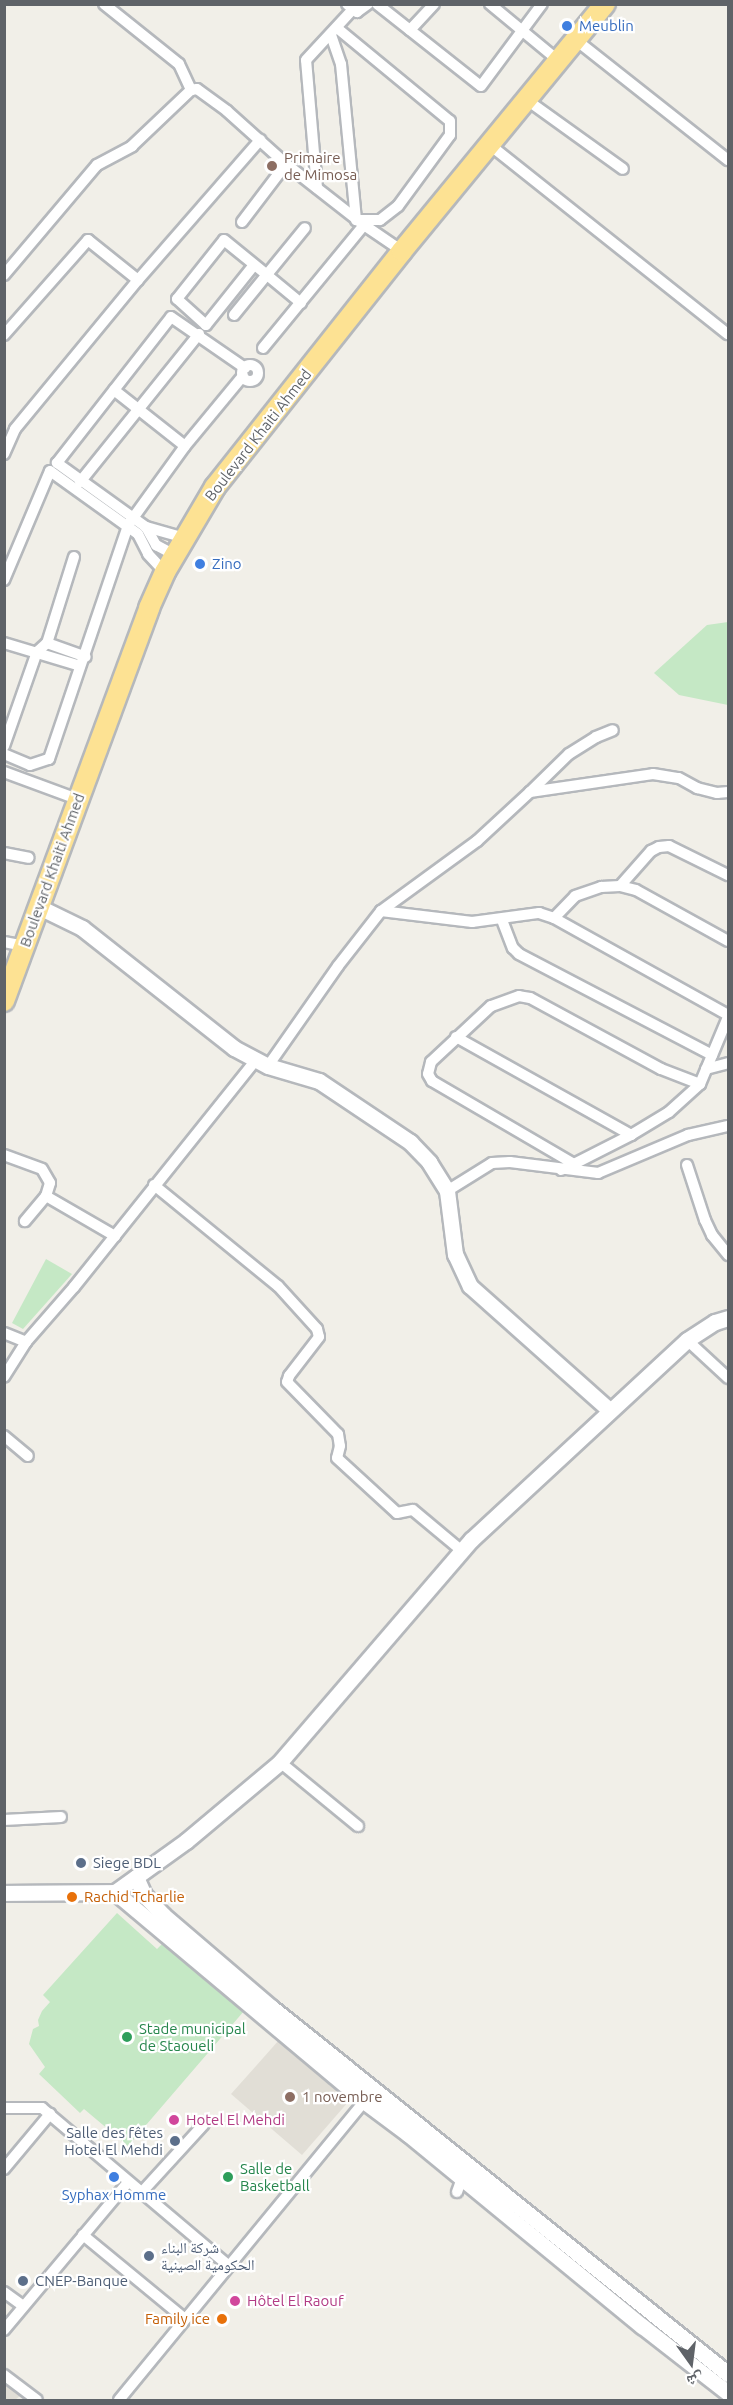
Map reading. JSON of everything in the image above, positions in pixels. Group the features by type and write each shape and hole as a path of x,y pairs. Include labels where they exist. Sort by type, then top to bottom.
{"highway":[{"name":"Boulevard Khaiti Ahmed","path":"4,1001 148,608 215,487 402,251 605,4"}],"main road":[{"path":"39,907 82,928 234,1048 262,1063 319,1081 410,1142 429,1162 447,1191 455,1254 470,1286 609,1410"},
{"path":"4,1893 115,1892 186,1841 280,1762 462,1551 609,1410 687,1340 715,1322 729,1318"},
{"path":"136,1877 144,1895 163,1916 369,2096 459,2185 729,2393"},
{"path":"115,1892 369,2096 729,2374"}],"street":[{"path":"104,4 179,64 190,90"},
{"path":"317,188 306,60 334,32 350,7 360,12 368,4"},
{"path":"377,4 482,86 542,4"},
{"path":"410,30 434,4"},
{"path":"490,4 559,62"},
{"path":"263,348 301,303 359,222 341,64 334,32"},
{"path":"334,32 450,122 450,135 398,206 380,220 359,222"},
{"path":"576,40 729,160"},
{"path":"4,275 97,165 132,146 190,90 197,89 248,128 286,164 359,222 402,251"},
{"path":"527,100 623,169"},
{"path":"4,454 15,429 138,280 260,140"},
{"path":"490,145 729,334"},
{"path":"243,222 286,164"},
{"path":"234,315 305,228"},
{"path":"4,335 88,240 138,280"},
{"path":"254,265 206,325 177,299 224,240 301,303"},
{"path":"4,754 30,765 49,759 130,522 185,446 244,372 199,334 171,317 57,463 130,522 142,531 171,564"},
{"path":"80,482 199,334"},
{"path":"114,390 185,446"},
{"path":"4,580 50,471 130,522"},
{"path":"142,531 185,538"},
{"path":"142,531 148,554 171,564"},
{"path":"4,746 37,652 47,643 74,557"},
{"path":"4,643 83,661"},
{"path":"47,643 83,661"},
{"path":"4,1377 26,1342 115,1236 154,1185 262,1063 381,910 456,858 569,754 596,737 613,730"},
{"path":"4,772 77,799"},
{"path":"530,792 654,774 679,778 697,788 717,793 729,792"},
{"path":"620,885 651,851 669,846 729,875"},
{"path":"4,853 29,858"},
{"path":"554,918 575,896 601,887 620,885 636,890 729,941"},
{"path":"381,910 472,922 502,920 539,913 554,918 729,1016 700,1084 669,1112 631,1135 561,1170"},
{"path":"502,920 513,948 519,954 712,1055"},
{"path":"4,942 25,946"},
{"path":"574,1164 432,1081 428,1074 431,1062 491,1006 519,996 530,998 661,1070 700,1084"},
{"path":"456,1037 631,1135"},
{"path":"706,1069 729,1063"},
{"path":"447,1191 492,1163 510,1162 598,1173 688,1135 729,1126"},
{"path":"4,1155 42,1169 50,1183 46,1196 26,1221"},
{"path":"687,1165 705,1220 712,1235 729,1255"},
{"path":"154,1185 278,1286 317,1329 319,1337 289,1376 287,1382 338,1434 340,1446 337,1458 397,1513 413,1510 462,1551"},
{"path":"46,1196 115,1236"},
{"path":"4,1333 26,1342"},
{"path":"687,1340 729,1378"},
{"path":"4,1436 28,1456"},
{"path":"280,1762 358,1826"},
{"path":"4,1821 61,1817"},
{"path":"119,2400 369,2096"},
{"path":"4,2108 42,2108 228,2266"},
{"path":"4,2169 50,2114"},
{"path":"141,2193 204,2124"},
{"path":"4,2330 128,2182"},
{"path":"83,2235 185,2319"},
{"path":"4,2292 23,2306"},
{"path":"4,2375 37,2400"}],"shaded area":[{"name":"1 novembre","path":"279,2040 349,2101 302,2155 231,2094"},
{"path":"4,2383 20,2396 15,2400 5,2400"}],"green space":[{"path":"728,622 728,705 679,695 654,673 707,625"},
{"path":"46,1259 72,1274 23,1329 12,1323"},
{"name":"Stade municipal de Staoueli","path":"117,1913 157,1949 164,1942 244,2011 128,2146 84,2109 80,2113 39,2074 45,2067 29,2044 33,2029 39,2026 38,2020 42,2011 50,2002 43,1995"}],"place":[{"name":"Meublin","path":"567,26"},
{"name":"Primaire de Mimosa","path":"272,166"},
{"name":"Zino","path":"200,564"},
{"name":"Siege BDL","path":"81,1863"},
{"name":"Rachid Tcharlie","path":"72,1897"},
{"name":"Stade municipal de Staoueli","path":"127,2037"},
{"name":"1 novembre","path":"290,2097"},
{"name":"Hotel El Mehdi","path":"174,2120"},
{"name":"Salle des fêtes Hotel El Mehdi","path":"175,2141"},
{"name":"Syphax Homme","path":"114,2177"},
{"name":"Salle de Basketball","path":"228,2177"},
{"name":"شركة البناء الحكومية الصينية","path":"149,2256"},
{"name":"CNEP-Banque","path":"23,2281"},
{"name":"Hôtel El Raouf","path":"235,2301"},
{"name":"Family ice","path":"222,2319"}]}
